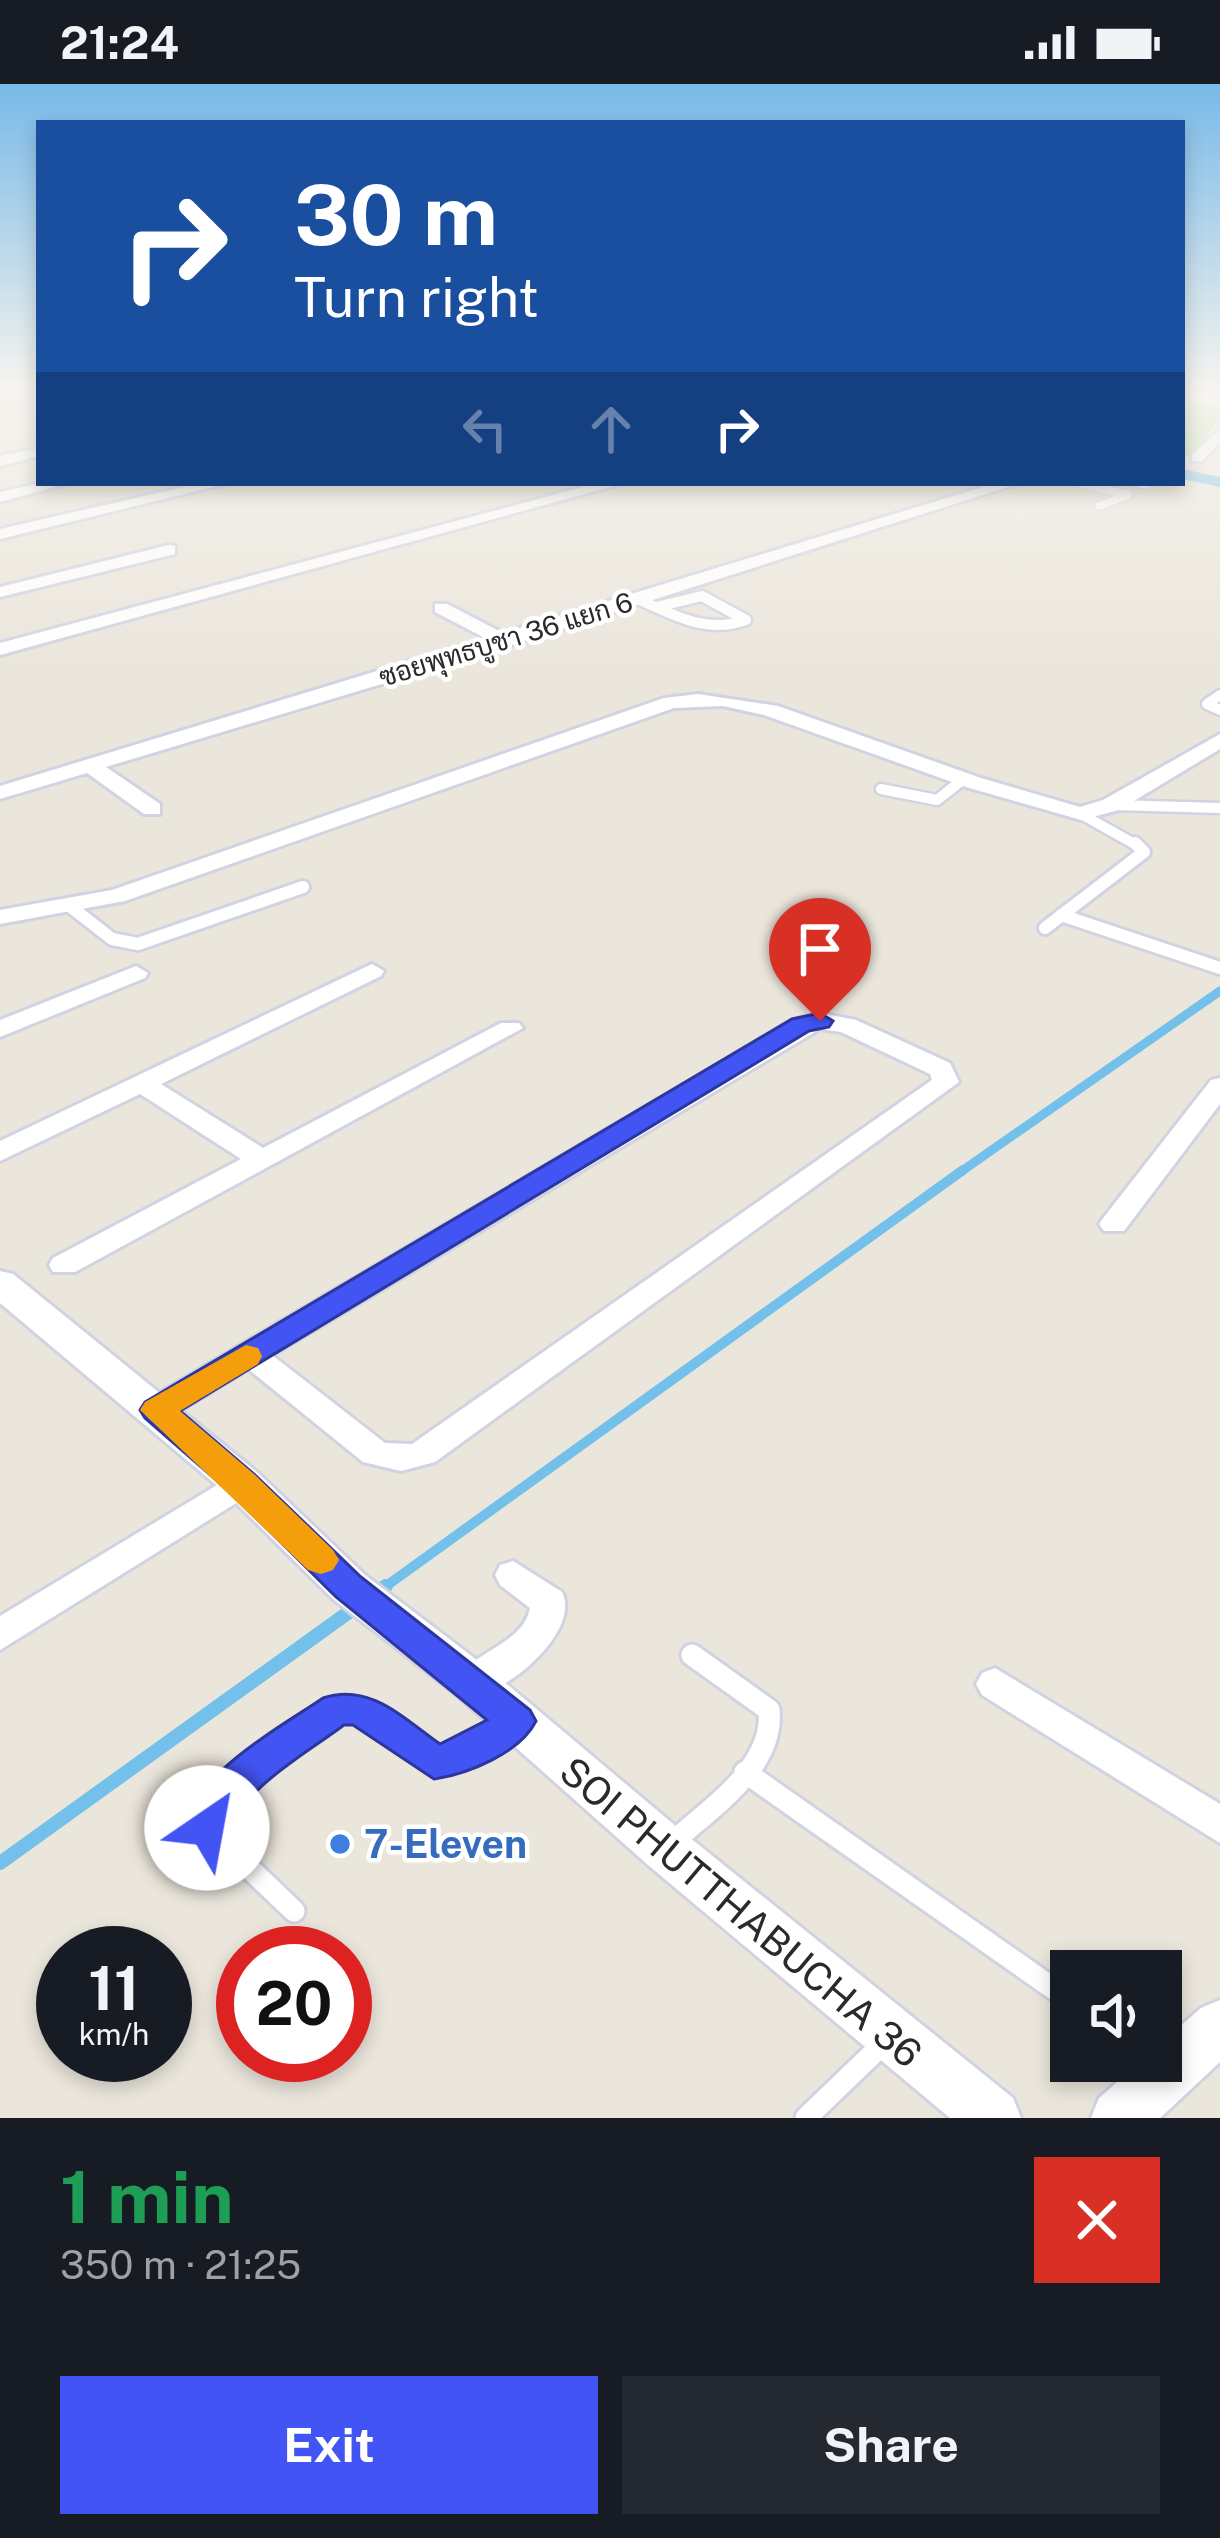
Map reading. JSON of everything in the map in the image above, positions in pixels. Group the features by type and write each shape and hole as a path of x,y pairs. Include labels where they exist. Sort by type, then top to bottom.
{"street":[{"path":"0,497 49,486"},
{"path":"0,534 208,486"},
{"path":"0,649 605,486"},
{"name":"ซอยพุทธบูชา 36 แยก 6","path":"0,793 504,641 648,603 1003,486"},
{"path":"0,592 169,550"},
{"path":"441,608 504,641"},
{"path":"0,917 71,907 231,857 671,702 694,698 720,697 772,708 1081,814 1111,805 1220,740"},
{"path":"91,766 152,809"},
{"path":"0,1124 13,1146 372,971"},
{"path":"0,1029 136,973"},
{"path":"156,1410 802,1024 847,1024 941,1069 946,1082 932,1095 423,1453 400,1460 375,1453 250,1354"},
{"path":"64,1265 510,1028"},
{"path":"141,1083 262,1160"},
{"path":"1114,1224 1220,1086"},
{"name":"SOI PHUTTHABUCHA 36","path":"0,1283 242,1483 349,1587 474,1683 665,1850 993,2118"},
{"path":"0,1635 242,1483"},
{"path":"474,1683 544,1628 551,1614 549,1602 513,1575"},
{"path":"995,1684 1220,1825"},
{"path":"1119,2118 1220,2026"}],"lane":[{"path":"1092,486 1128,495"},
{"path":"1099,506 1145,486"},
{"path":"702,596 746,620 709,628 648,603 702,596"},
{"path":"1220,695 1207,704 1220,710"},
{"path":"881,789 937,800 965,778"},
{"path":"1111,805 1157,810 1220,808"},
{"path":"1045,928 1144,852 1127,836 1081,814"},
{"path":"71,907 114,940 138,944 303,887"},
{"path":"1061,915 1220,968"},
{"path":"665,1850 745,1772 772,1735 769,1710 692,1655"},
{"path":"294,1911 207,1828 208,1814 235,1782 337,1709 360,1709 434,1762 457,1759 517,1721"},
{"path":"745,1772 1050,1986"},
{"path":"806,2118 890,2038"}],"waterway":[{"path":"959,1173 1220,991"},
{"path":"382,1589 963,1170"},
{"path":"375,1594 386,1586"},
{"path":"0,1863 356,1607"}],"slow traffic":[{"path":"246,1356 156,1410 242,1483 321,1560"}],"place":[{"name":"7-Eleven","path":"340,1844"}],"route":[{"path":"207,1828 208,1814 235,1782 337,1709 360,1709 434,1762 457,1759 517,1721 349,1587 242,1483 156,1410 802,1024 820,1021"}]}
